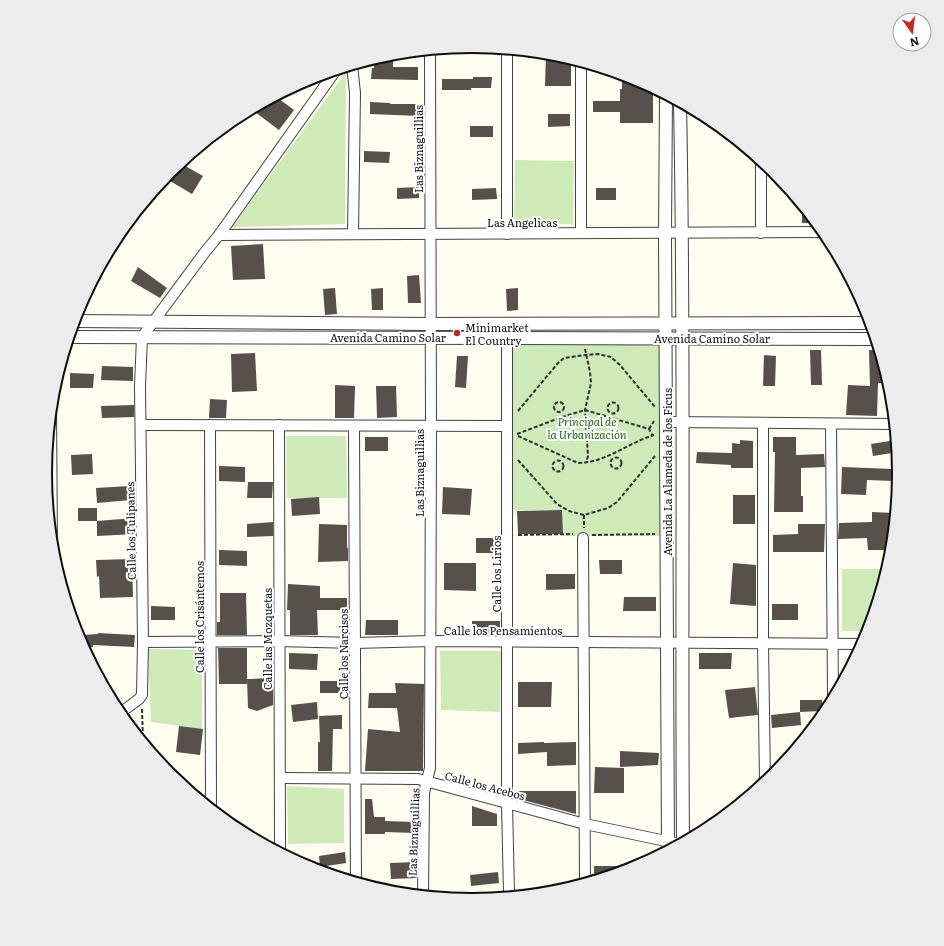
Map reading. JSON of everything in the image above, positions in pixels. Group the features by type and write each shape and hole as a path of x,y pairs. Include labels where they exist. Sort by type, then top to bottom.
{"street":[{"path":"507,55 507,234"},
{"name":"Las Biznaguillias","path":"423,890 424,793 430,768 430,56"},
{"path":"581,233 582,67"},
{"path":"353,70 355,94 353,234"},
{"path":"142,337 219,235 331,77"},
{"name":"Avenida La Alameda de los Ficus","path":"666,100 665,233 668,642 672,842"},
{"name":"Avenida La Alameda de los Ficus","path":"680,108 683,233 681,643 683,836"},
{"path":"761,168 761,233"},
{"name":"Las Angelicas","path":"219,235 816,232"},
{"name":"Avenida Camino Solar","path":"81,321 430,324 864,323"},
{"name":"Calle los Lirios","path":"507,324 507,804 509,891"},
{"name":"Avenida Camino Solar","path":"74,337 870,339"},
{"name":"Calle los Tulipanes","path":"142,337 140,386 143,642 142,695"},
{"path":"667,422 889,424"},
{"path":"763,423 765,774"},
{"path":"831,424 833,688"},
{"path":"141,425 507,426"},
{"name":"Calle los Crisántemos","path":"210,425 211,802"},
{"name":"Calle las Mozquetas","path":"278,425 280,847"},
{"name":"Calle los Narcisos","path":"354,426 356,877"},
{"path":"584,536 585,878"},
{"name":"Calle los Pensamientos","path":"143,642 278,641 355,643 431,641 856,644"},
{"path":"125,709 142,695"},
{"name":"Calle los Acebos","path":"280,778 418,779 507,804 669,844"}],"path":[{"path":"584,346 591,383 585,410 588,456 586,463"},
{"path":"515,415 558,363 564,358 598,354 611,357 620,365 658,411"},
{"path":"561,412 554,409 557,402 564,405 561,412 562,417"},
{"path":"609,417 610,412 608,410 608,405 612,402 615,403 618,410 616,412 610,412"},
{"path":"653,436 649,429 585,410 515,435 578,463 586,463 597,460 658,435"},
{"path":"515,456 557,504 569,511 584,516 608,508 617,502 658,451"},
{"path":"612,454 614,458"},
{"path":"561,461 564,466 563,469 561,471 555,470 553,468 554,462 561,461 564,457"},
{"path":"614,458 620,459 621,462 617,469 610,465 612,459 614,458"},
{"path":"584,516 584,536"},
{"path":"142,695 143,734"}],"green space":[{"path":"346,72 346,72 345,224 232,227"},
{"path":"515,160 574,161 573,224 514,224"},
{"name":"Principal de la Urbanización","path":"513,344 661,344 660,536 563,536 562,510 513,510"},
{"path":"286,436 346,436 347,498 287,498"},
{"path":"842,569 881,569 870,608 861,631 842,631"},
{"path":"148,649 202,650 202,729 151,722"},
{"path":"440,651 501,651 500,712 441,710"},
{"path":"287,786 344,789 344,843 288,844"}],"building":[{"path":"546,60 571,65 571,86 545,86"},
{"path":"393,61 393,67 418,67 418,80 371,79 372,68 374,68 374,65"},
{"path":"473,77 492,77 491,88 442,90 442,79 473,79"},
{"path":"622,81 653,94 653,123 620,123 620,112 593,112 593,101 620,101 620,89 622,89"},
{"path":"280,99 294,110 279,130 256,113"},
{"path":"370,102 420,104 420,116 370,114"},
{"path":"548,114 570,114 570,126 548,127"},
{"path":"470,126 493,126 493,137 470,137"},
{"path":"364,151 390,152 389,163 364,162"},
{"path":"185,166 203,176 192,194 170,181"},
{"path":"419,187 419,198 397,199 397,188"},
{"path":"496,188 497,199 472,200 472,189"},
{"path":"596,188 616,188 616,200 596,200"},
{"path":"802,213 809,223 802,223"},
{"path":"263,244 265,279 233,280 231,246"},
{"path":"138,267 167,288 160,298 131,281"},
{"path":"419,275 421,303 408,303 407,276"},
{"path":"335,288 337,314 325,315 323,289"},
{"path":"383,288 383,310 372,310 371,289"},
{"path":"518,288 518,310 507,311 506,289"},
{"path":"810,350 821,350 822,385 811,385"},
{"path":"869,350 874,350 882,383 878,383 877,416 846,415 848,385 870,386"},
{"path":"255,353 257,391 232,392 231,354"},
{"path":"764,355 776,356 775,386 763,386"},
{"path":"457,356 468,356 466,388 455,387"},
{"path":"102,366 133,367 133,381 101,380"},
{"path":"70,373 94,374 93,388 70,388"},
{"path":"335,385 355,386 354,418 335,418"},
{"path":"376,386 396,386 397,417 377,418"},
{"path":"210,399 227,400 226,418 209,418"},
{"path":"134,405 134,417 102,418 101,406"},
{"path":"365,437 388,437 388,451 365,451"},
{"path":"773,437 796,437 796,455 824,454 825,467 801,468 801,496 803,496 803,512 774,512 775,452 773,452"},
{"path":"740,440 753,441 753,468 731,468 731,465 696,463 697,452 732,453 732,443 740,444"},
{"path":"890,441 891,453 873,456 871,444"},
{"path":"92,454 93,474 72,475 71,455"},
{"path":"219,466 245,467 245,482 219,481"},
{"path":"842,467 892,469 892,481 867,480 866,495 841,494"},
{"path":"248,482 273,482 272,498 247,498"},
{"path":"130,486 131,500 97,503 96,488"},
{"path":"443,487 472,489 470,515 442,514"},
{"path":"733,495 755,495 755,524 733,524"},
{"path":"319,497 320,514 292,516 291,499"},
{"path":"78,508 97,508 97,521 78,521"},
{"path":"562,510 563,534 518,534 517,511"},
{"path":"872,512 890,513 885,550 868,550 867,538 838,539 839,523 872,522"},
{"path":"134,518 135,534 97,536 97,521"},
{"path":"273,522 273,536 247,537 247,524"},
{"path":"319,524 347,525 348,561 318,562"},
{"path":"798,524 825,524 824,552 773,552 773,535 798,534"},
{"path":"476,538 500,538 500,553 476,553"},
{"path":"219,550 247,551 247,566 219,565"},
{"path":"132,559 133,597 100,598 99,576 97,577 96,560"},
{"path":"599,560 622,560 622,574 600,574"},
{"path":"444,563 476,563 476,591 444,590"},
{"path":"733,563 756,565 756,606 730,604"},
{"path":"546,574 575,574 575,589 546,590"},
{"path":"288,584 320,586 320,598 347,598 347,610 317,610 318,635 290,635 290,610 287,610"},
{"path":"220,593 246,593 247,635 217,635 217,622 220,622"},
{"path":"624,597 656,597 656,611 623,611"},
{"path":"772,604 798,604 798,620 772,620"},
{"path":"151,606 175,607 175,620 151,620"},
{"path":"366,620 398,620 398,635 365,635"},
{"path":"472,621 500,621 500,635 472,635"},
{"path":"84,635 135,635 134,647 93,645 93,647 90,647"},
{"path":"218,648 247,648 247,684 219,684"},
{"path":"289,653 318,654 317,670 289,669"},
{"path":"699,653 732,653 731,669 699,669"},
{"path":"273,678 273,705 257,711 248,708 247,679"},
{"path":"320,681 347,681 347,693 320,693"},
{"path":"518,682 552,682 551,707 518,707"},
{"path":"395,683 424,684 423,771 365,771 368,729 400,732 397,708 368,708 369,693 396,693"},
{"path":"755,687 758,715 729,718 725,690"},
{"path":"800,700 822,700 822,704 817,711 800,712"},
{"path":"317,702 318,719 293,722 291,705"},
{"path":"800,712 801,725 772,728 771,715"},
{"path":"342,715 342,729 333,729 332,771 318,771 318,742 320,742 319,716"},
{"path":"179,726 203,729 200,755 176,752"},
{"path":"576,742 576,765 547,766 547,752 518,754 518,743"},
{"path":"620,751 659,753 658,765 620,767"},
{"path":"595,767 624,768 624,793 594,793"},
{"path":"517,791 576,791 576,814 519,799"},
{"path":"365,799 372,799 374,817 385,817 385,821 415,822 415,833 385,832 385,834 365,834"},
{"path":"472,806 497,814 497,826 472,826"},
{"path":"345,852 346,863 325,866 320,864 319,856"},
{"path":"417,862 417,878 391,879 390,863"},
{"path":"594,866 620,866 607,871 594,875"},
{"path":"498,872 499,883 471,886 470,875"}],"place":[{"name":"Minimarket El Country","path":"457,333"}]}
